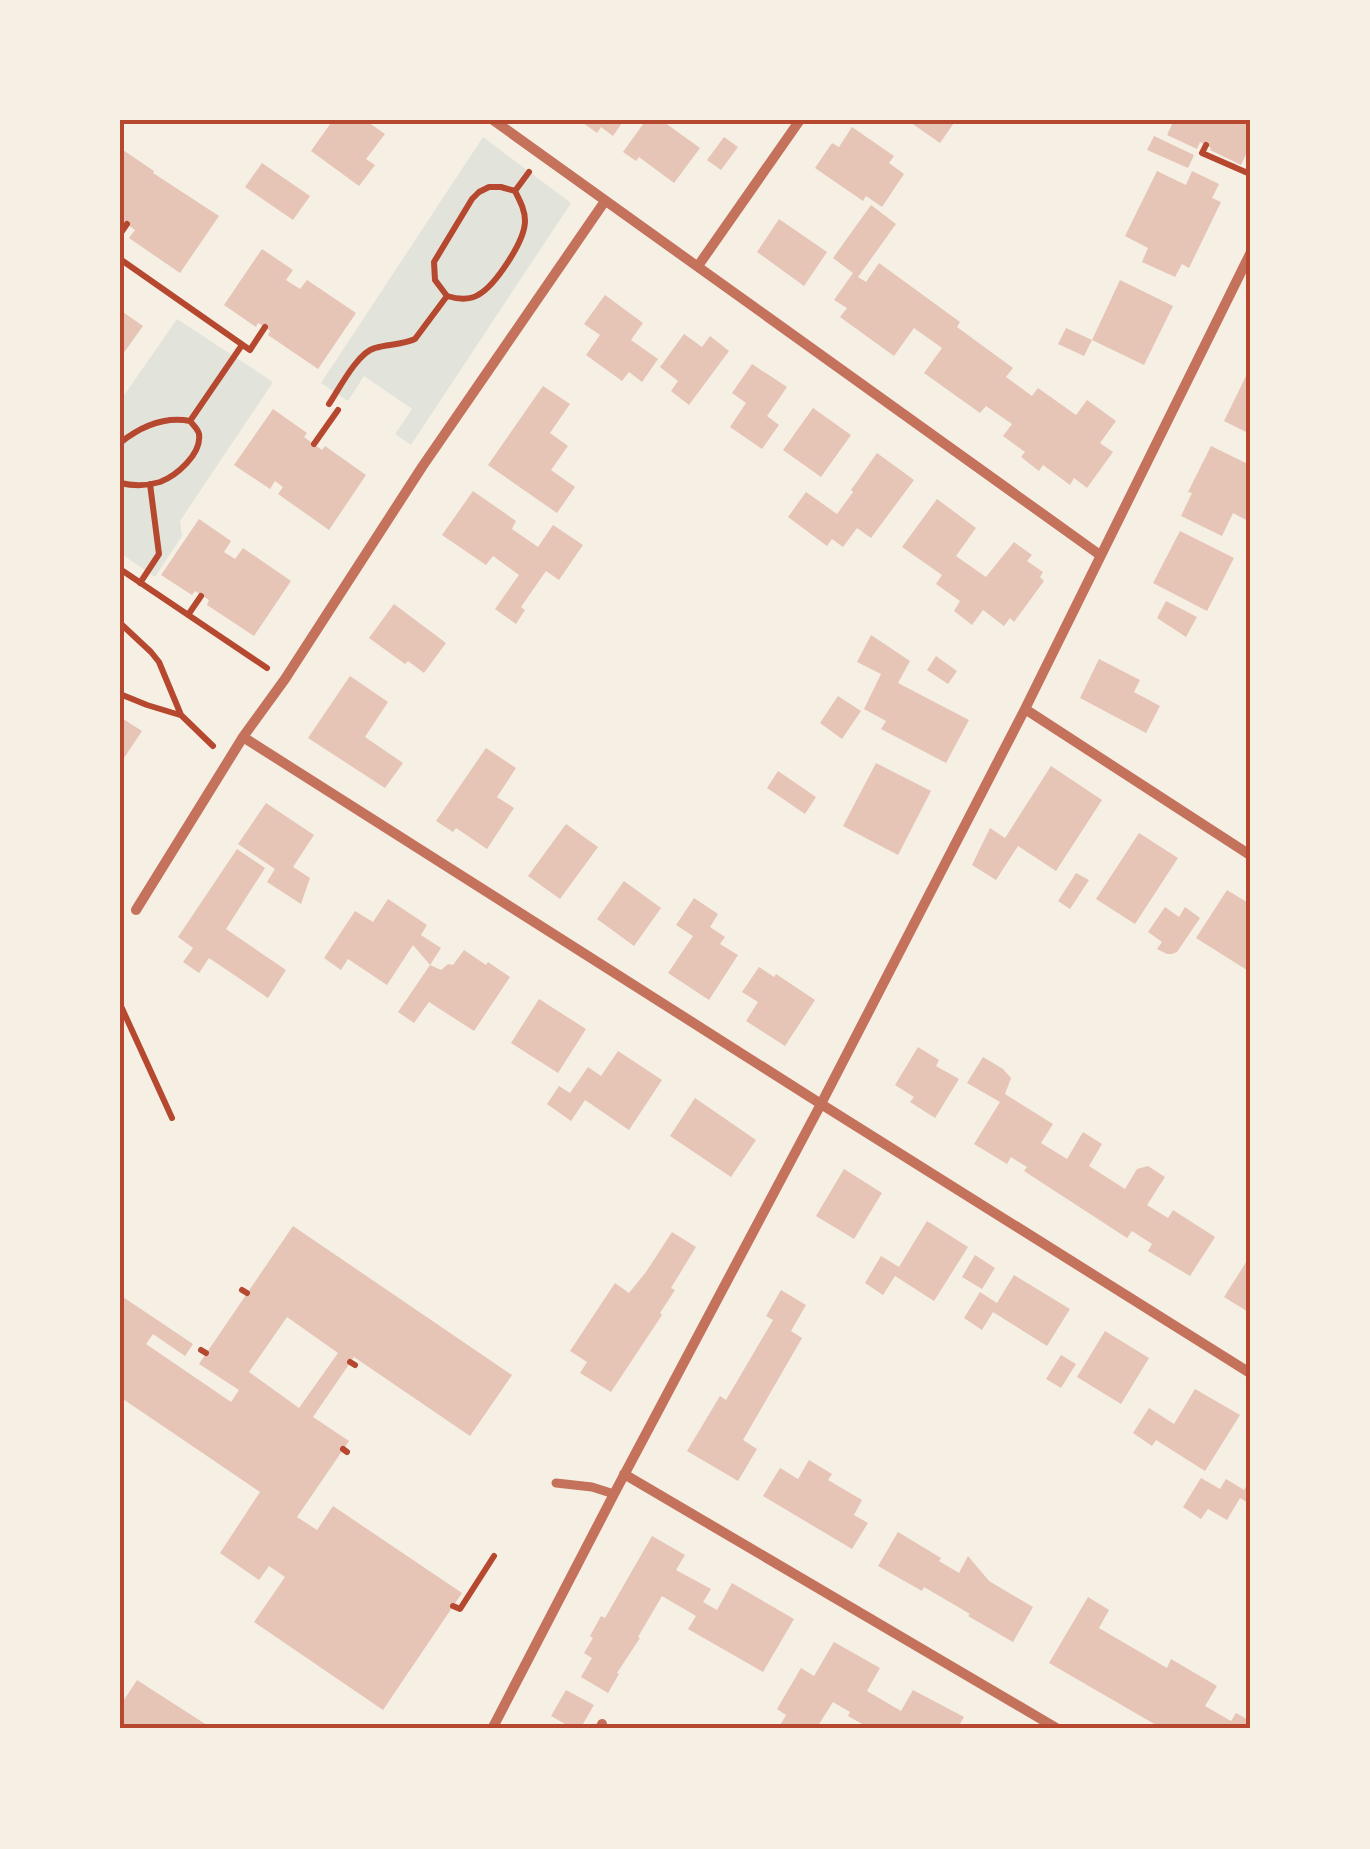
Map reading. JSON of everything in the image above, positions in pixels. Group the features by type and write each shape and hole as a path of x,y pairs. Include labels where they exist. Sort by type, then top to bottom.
{"street":[{"path":"493,120 1100,554"},
{"path":"698,266 800,120"},
{"path":"136,910 243,737 605,202"},
{"path":"492,1729 1025,709 1250,254"},
{"path":"1025,709 1250,856"},
{"path":"243,737 1250,1372"},
{"path":"624,1474 1058,1729"},
{"path":"556,1483 614,1494"}],"path":[{"path":"1206,145 1202,153 1250,174"},
{"path":"489,188 515,191 525,221 520,243 482,293 464,299 447,296 435,280 434,262 472,199 489,188"},
{"path":"120,234 127,224"},
{"path":"120,259 246,347"},
{"path":"329,404 362,355 372,348 415,338 447,296"},
{"path":"190,421 264,327"},
{"path":"314,444 338,410"},
{"path":"120,482 150,484 172,476 191,457 199,440 190,421 176,419 154,423 122,439"},
{"path":"140,583 160,554 150,484"},
{"path":"120,568 285,680"},
{"path":"188,615 201,596"},
{"path":"120,623 159,662 181,715 230,759"},
{"path":"120,694 181,715"},
{"path":"120,1004 172,1118"},
{"path":"453,1606 460,1608 494,1556"}],"shaded area":[{"path":"483,137 571,203 411,445 395,434 412,409 364,376 348,401 321,383"},
{"path":"177,319 273,382 180,521 182,536 155,577 120,553 120,401"}],"building":[{"path":"333,120 365,120 385,134 366,159 375,165 359,186 311,151"},
{"path":"579,120 624,120 613,136 601,127 597,133"},
{"path":"646,120 661,120 700,148 674,183 639,157 636,161 623,152"},
{"path":"907,120 956,120 940,143"},
{"path":"1174,120 1250,120 1250,146 1241,165 1200,142 1197,149 1167,135"},
{"path":"852,127 894,156 889,163 904,174 882,207 866,196 863,201 815,168 832,143 839,147"},
{"path":"1154,136 1194,155 1188,168 1147,150"},
{"path":"724,137 738,147 721,170 707,160"},
{"path":"120,148 219,216 180,273 129,238 135,230 120,219"},
{"path":"262,163 310,196 293,220 245,187"},
{"path":"1157,171 1186,185 1192,171 1219,184 1212,198 1221,202 1189,268 1182,264 1175,277 1142,262 1148,248 1125,236"},
{"path":"871,205 896,224 858,277 866,282 879,263 960,322 957,327 1013,368 1006,377 1032,396 1038,388 1076,415 1087,400 1116,421 1100,443 1113,452 1087,488 1074,478 1070,485 1043,465 1039,471 1021,457 1025,452 1003,436 1012,424 986,406 980,413 924,373 942,348 914,328 894,356 840,317 847,308 834,300 853,273 833,258"},
{"path":"779,219 827,252 804,286 757,252"},
{"path":"262,249 293,270 286,280 300,289 307,280 356,313 318,369 268,335 270,331 265,327 258,323 256,327 224,305"},
{"path":"1120,280 1173,306 1144,365 1092,340"},
{"path":"605,295 643,323 631,340 658,359 642,382 629,372 622,381 586,355 600,335 584,324"},
{"path":"120,310 143,326 120,358"},
{"path":"1066,328 1092,340 1084,356 1058,344"},
{"path":"684,334 702,347 710,336 729,351 689,405 671,391 678,381 660,367"},
{"path":"752,364 787,387 767,416 779,425 762,449 730,427 746,403 732,393"},
{"path":"1250,368 1250,434 1224,421"},
{"path":"543,386 570,404 550,433 568,446 551,470 575,487 557,513 488,465"},
{"path":"813,408 851,435 821,477 783,450"},
{"path":"273,409 307,433 304,437 322,450 325,446 366,475 329,530 278,494 283,487 275,481 270,489 234,465"},
{"path":"1211,446 1250,465 1250,522 1233,513 1222,536 1181,516 1192,493 1188,492"},
{"path":"877,453 914,480 871,538 857,528 843,547 832,539 827,546 788,517 806,492 837,514"},
{"path":"473,491 516,521 512,529 538,547 553,525 583,545 559,580 546,571 521,607 525,610 516,624 495,609 519,575 493,556 486,565 442,535"},
{"path":"937,499 976,528 956,556 986,577 1014,542 1032,555 1027,561 1043,572 1040,577 1044,581 1014,622 1010,618 1004,626 983,610 972,625 954,611 960,601 936,584 942,575 902,547"},
{"path":"199,519 231,541 224,552 235,559 243,548 291,581 254,636 207,605 209,600 195,591 192,595 161,575"},
{"path":"1180,531 1234,558 1207,611 1153,583"},
{"path":"1166,601 1197,617 1186,637 1157,618"},
{"path":"394,604 446,643 424,673 369,638"},
{"path":"871,635 910,661 898,683 969,720 946,763 881,729 886,721 864,709 881,674 857,662"},
{"path":"936,656 957,671 948,684 927,670"},
{"path":"1099,659 1140,680 1134,692 1160,706 1146,733 1080,698"},
{"path":"350,676 388,702 365,737 403,763 385,788 308,738"},
{"path":"838,696 861,711 842,739 820,723"},
{"path":"120,717 142,731 120,764"},
{"path":"486,748 516,768 497,797 514,808 487,849 456,828 453,832 436,821"},
{"path":"876,763 931,791 898,855 843,826"},
{"path":"1051,766 1102,800 1056,871 1018,846 996,880 972,865 990,828 1005,838"},
{"path":"778,771 816,797 805,814 767,788"},
{"path":"266,803 314,835 293,867 310,878 301,904 267,882 275,869 238,844"},
{"path":"566,824 598,847 560,899 528,876"},
{"path":"1139,833 1178,858 1135,924 1096,899"},
{"path":"237,849 265,868 226,929 286,970 268,998 209,958 199,973 183,962 193,948 178,937"},
{"path":"1076,873 1089,880 1070,909 1058,901"},
{"path":"624,881 661,908 634,946 597,919"},
{"path":"1227,890 1250,904 1250,972 1196,938"},
{"path":"694,898 718,914 710,927 725,937 720,944 738,955 709,1000 668,973 693,936 676,925"},
{"path":"388,899 427,925 421,935 441,948 430,965 413,945 387,985 348,959 341,970 324,958 355,911 373,922"},
{"path":"1165,907 1179,917 1185,907 1200,918 1172,954 1157,949 1162,942 1148,932"},
{"path":"464,950 510,977 474,1031 429,1002 414,1023 398,1012 430,965 441,970 453,965"},
{"path":"759,967 815,1000 785,1046 746,1021 758,1002 742,992"},
{"path":"539,999 586,1029 558,1073 511,1043"},
{"path":"918,1047 939,1060 936,1066 959,1079 935,1118 910,1102 914,1097 895,1085"},
{"path":"618,1051 662,1080 629,1130 585,1100 571,1121 547,1104 559,1086 570,1093 588,1067 601,1076"},
{"path":"983,1057 1011,1078 1005,1094 1053,1124 1041,1143 1067,1159 1083,1132 1102,1144 1089,1166 1125,1189 1137,1169 1148,1166 1165,1177 1147,1205 1168,1218 1173,1210 1215,1237 1190,1276 1148,1251 1152,1244 1132,1231 1127,1238 1024,1171 1027,1167 1011,1157 1007,1164 974,1144 1000,1102 967,1083"},
{"path":"695,1098 756,1140 731,1177 670,1136"},
{"path":"844,1169 882,1193 854,1239 816,1216"},
{"path":"927,1221 968,1247 934,1301 895,1276 883,1295 865,1283 881,1256 899,1267"},
{"path":"293,1226 512,1375 470,1436 354,1357 313,1417 349,1441 297,1517 317,1530 333,1506 462,1593 383,1710 254,1622 285,1577 269,1566 259,1580 220,1553 260,1492 120,1397 120,1295 193,1344 185,1356 153,1334 146,1344 231,1402 239,1390 199,1364","holes":["287,1317 338,1353 299,1408 249,1372"]},
{"path":"672,1232 696,1247 671,1288 675,1290 662,1315 611,1392 580,1373 587,1362 570,1351 615,1283 629,1293"},
{"path":"975,1255 995,1268 982,1289 962,1277"},
{"path":"1250,1256 1250,1313 1224,1297"},
{"path":"1014,1275 1070,1309 1047,1346 993,1312 982,1330 964,1318 980,1292 997,1303"},
{"path":"781,1290 806,1305 791,1331 802,1338 743,1440 757,1449 738,1481 687,1451 720,1396 726,1400 773,1320 766,1316"},
{"path":"1105,1331 1149,1358 1121,1404 1077,1377"},
{"path":"1061,1355 1076,1364 1061,1388 1046,1379"},
{"path":"1195,1389 1240,1415 1205,1471 1156,1440 1152,1446 1133,1433 1149,1408 1174,1424"},
{"path":"809,1460 832,1474 828,1480 862,1500 854,1515 868,1523 852,1549 763,1496 780,1468 798,1479"},
{"path":"1201,1478 1220,1489 1226,1479 1244,1490 1250,1480 1250,1504 1240,1498 1227,1520 1208,1509 1201,1519 1183,1507"},
{"path":"898,1532 959,1573 968,1556 989,1581 1033,1607 1013,1642 924,1587 922,1591 878,1566"},
{"path":"652,1536 685,1555 676,1570 711,1589 703,1602 717,1610 732,1583 794,1619 763,1672 688,1629 696,1616 662,1596 608,1693 581,1677 592,1658 584,1653 593,1638 590,1636 601,1616 605,1618"},
{"path":"1088,1597 1109,1610 1099,1628 1167,1668 1171,1659 1217,1686 1205,1706 1231,1721 1236,1713 1250,1721 1250,1729 1163,1729 1049,1663"},
{"path":"834,1642 880,1668 867,1691 901,1711 913,1690 964,1717 957,1729 871,1729 833,1702 816,1729 778,1729 786,1715 777,1709 801,1668 814,1676"},
{"path":"137,1680 213,1729 120,1729 120,1706"},
{"path":"566,1690 594,1705 580,1729 551,1716"}]}
